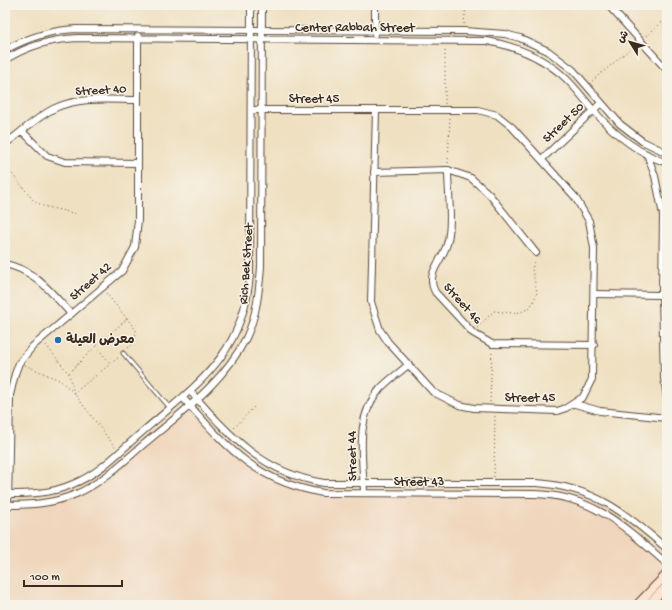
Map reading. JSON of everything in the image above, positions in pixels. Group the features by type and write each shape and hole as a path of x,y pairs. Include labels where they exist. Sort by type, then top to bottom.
{"street":[{"name":"Rich Bek Street","path":"6,494 36,494 69,486 93,473 183,398 211,371 229,347 242,319 246,305 250,260 251,5"},
{"name":"Rich Bek Street","path":"6,506 33,505 63,499 104,478 190,406 237,354 253,319 258,300 261,267 262,5"},
{"path":"375,5 375,39"},
{"path":"608,5 667,70"},
{"name":"Center Rabbah Street","path":"5,50 22,42 58,31 138,29 375,30 464,31 505,34 535,43 561,60 587,85 601,103 631,133 667,153"},
{"name":"Street 42","path":"6,506 7,429 12,384 19,363 33,346 122,271 135,247 138,220 138,29"},
{"name":"Center Rabbah Street","path":"5,60 26,49 66,39 375,39 487,41 527,52 562,75 593,110 623,140 647,154 667,163"},
{"name":"Street 40","path":"5,144 51,110 71,103 92,100 138,100"},
{"name":"Street 50","path":"542,159 601,103"},
{"name":"Street 45","path":"251,110 376,110 447,111 478,110 497,115 512,127 542,159 574,197 589,221 594,248 594,345 592,379 589,389 575,404 557,411 493,409 459,405 446,400 433,392 408,365 380,330 371,302 376,110"},
{"path":"22,131 47,156 65,162 138,163"},
{"path":"647,154 655,176 663,215 662,295 664,378 667,398"},
{"path":"374,172 448,170 460,173 481,185 536,253"},
{"name":"Street 46","path":"448,170 448,242 444,254 431,278 432,285 435,292 473,332 492,344"},
{"path":"5,264 25,270 38,277 71,314"},
{"path":"594,294 662,295"},
{"path":"492,344 594,345"},
{"name":"Street 44","path":"364,493 362,433 367,409 381,388 408,365"},
{"name":"Street 43","path":"190,391 229,432 256,457 282,472 295,477 324,483 550,484 576,489 590,494 626,514 667,549"},
{"name":"Street 43","path":"183,398 239,457 265,474 293,487 315,492 547,494 567,497 586,503 609,515 667,564"},
{"path":"575,404 600,411 667,418"},
{"path":"637,605 667,574"},
{"path":"648,605 667,586"}],"lane":[{"path":"123,353 170,408"}],"path":[{"path":"464,31 466,5"},
{"path":"587,85 667,18"},
{"path":"445,40 448,170"},
{"path":"5,165 34,201 43,206 77,214"},
{"path":"473,332 494,311 512,313 521,312 531,304 537,292 532,269 536,253"},
{"path":"74,393 123,353 135,342 137,336 134,325 102,288"},
{"path":"69,374 96,346 128,318"},
{"path":"41,339 69,374 74,393"},
{"path":"492,344 494,484"},
{"path":"96,346 110,364"},
{"path":"19,363 61,382 74,393 119,452"},
{"path":"229,432 254,408"}],"shaded area":[{"path":"190,398 246,456 279,476 298,483 336,489 547,489 571,493 593,501 614,513 667,557 667,580 643,605 5,605 5,500 28,500 72,491 90,481 119,459"}],"place":[{"name":"معرض العيلة","path":"58,340"}]}
